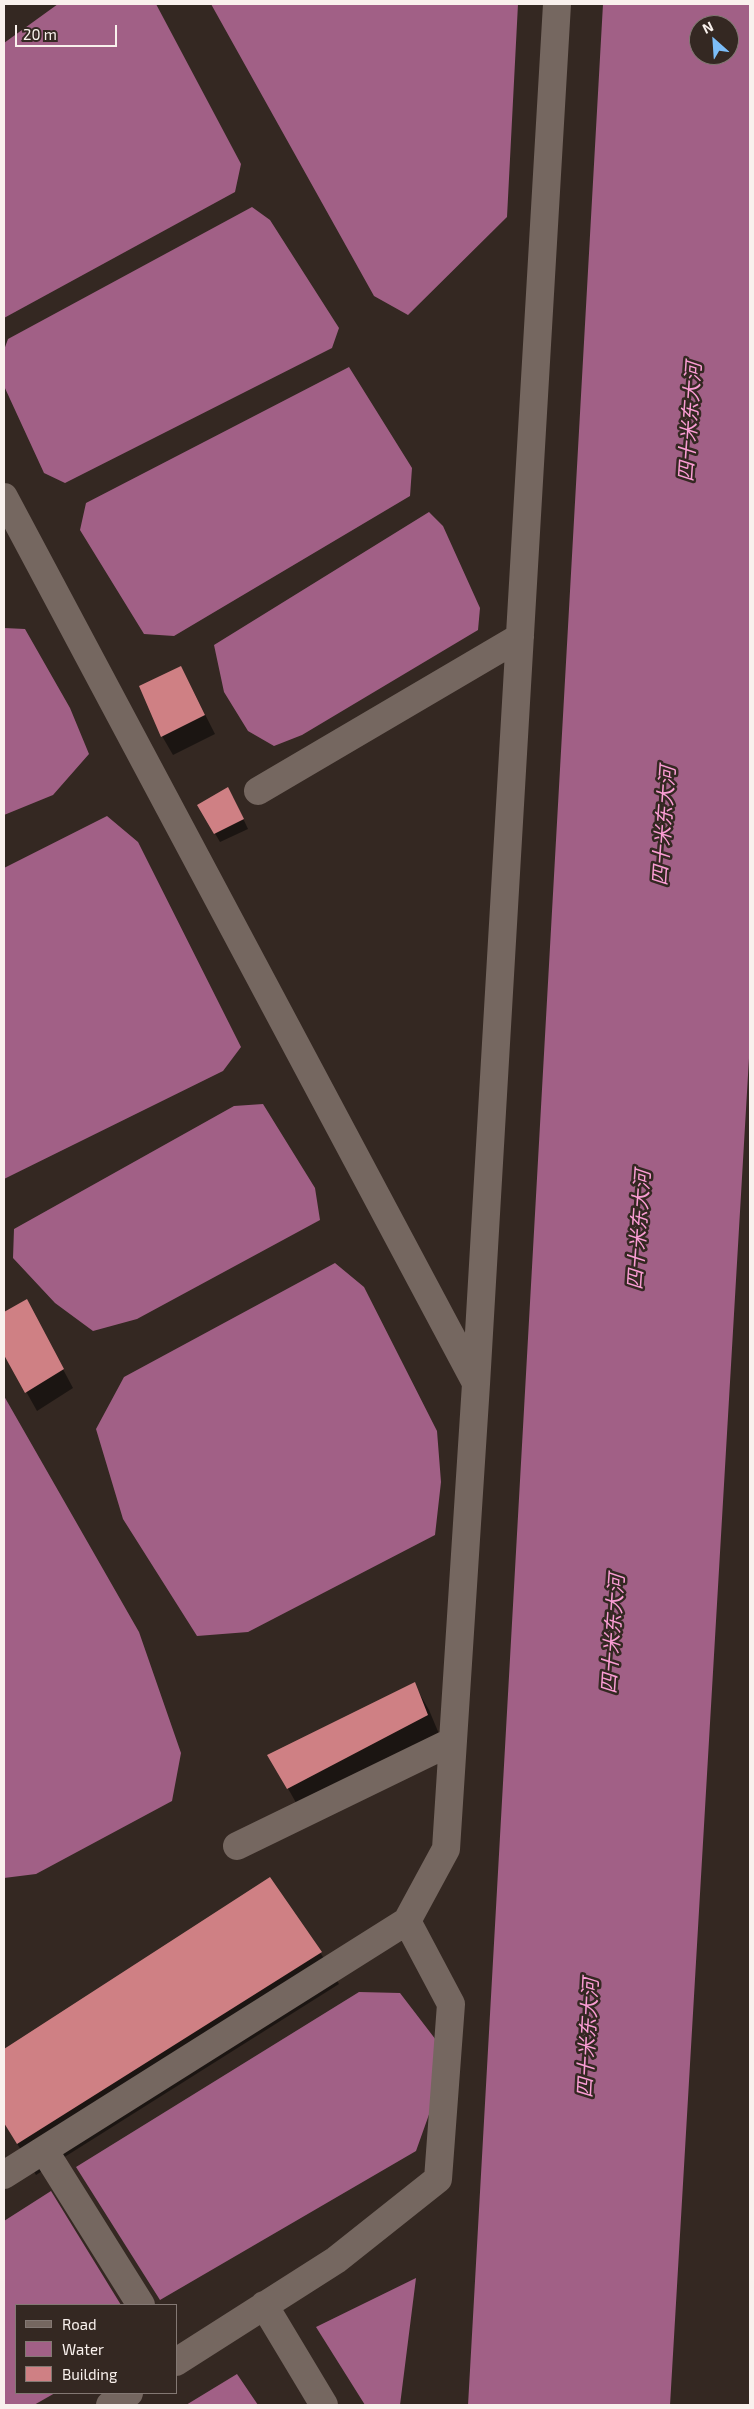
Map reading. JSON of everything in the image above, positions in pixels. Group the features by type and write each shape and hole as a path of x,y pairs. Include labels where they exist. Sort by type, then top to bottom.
{"lane":[{"path":"4,2175 408,1921 446,1849 476,1384 557,4"},
{"path":"4,498 476,1384"},
{"path":"258,791 520,637"},
{"path":"237,1846 453,1741"},
{"path":"178,2361 336,2260 438,2179 452,2004 408,1921"},
{"path":"44,2150 140,2304"},
{"path":"264,2305 324,2405"},
{"path":"110,2405 127,2394"}],"water":[{"path":"58,4 156,4 241,164 235,192 4,318 4,43"},
{"path":"211,4 518,4 507,217 408,315 374,296"},
{"name":"四十米东大河","path":"603,4 750,4 750,1041 670,2405 468,2405"},
{"path":"252,207 270,220 339,328 332,348 65,483 44,473 4,386 4,350 8,339"},
{"path":"349,367 412,468 410,496 174,636 144,634 80,530 86,503"},
{"path":"429,512 443,526 480,608 478,630 302,735 274,746 248,731 224,692 214,645"},
{"path":"4,628 25,629 70,708 89,754 53,795 4,815"},
{"path":"107,816 138,842 241,1047 223,1071 4,1179 4,868"},
{"path":"263,1104 315,1188 320,1220 137,1319 93,1331 55,1303 13,1258 14,1229 234,1106"},
{"path":"335,1263 364,1287 437,1431 441,1482 435,1535 248,1632 197,1636 123,1519 96,1429 124,1377"},
{"path":"4,1396 139,1632 181,1753 172,1801 36,1874 4,1878"},
{"path":"359,1992 400,1993 436,2040 437,2092 416,2151 160,2300 76,2167"},
{"path":"51,2191 120,2304 15,2304 15,2394 53,2394 34,2405 4,2405 4,2221"},
{"path":"416,2278 400,2405 365,2405 316,2327"},
{"path":"237,2374 258,2405 186,2405"}],"building":[{"path":"181,666 205,715 161,737 139,686"},
{"path":"228,787 244,819 214,834 197,805"},
{"path":"27,1299 64,1369 25,1393 4,1355 4,1312"},
{"path":"415,1682 428,1715 287,1789 267,1755"},
{"path":"270,1877 322,1952 17,2144 4,2123 4,2049"}]}
